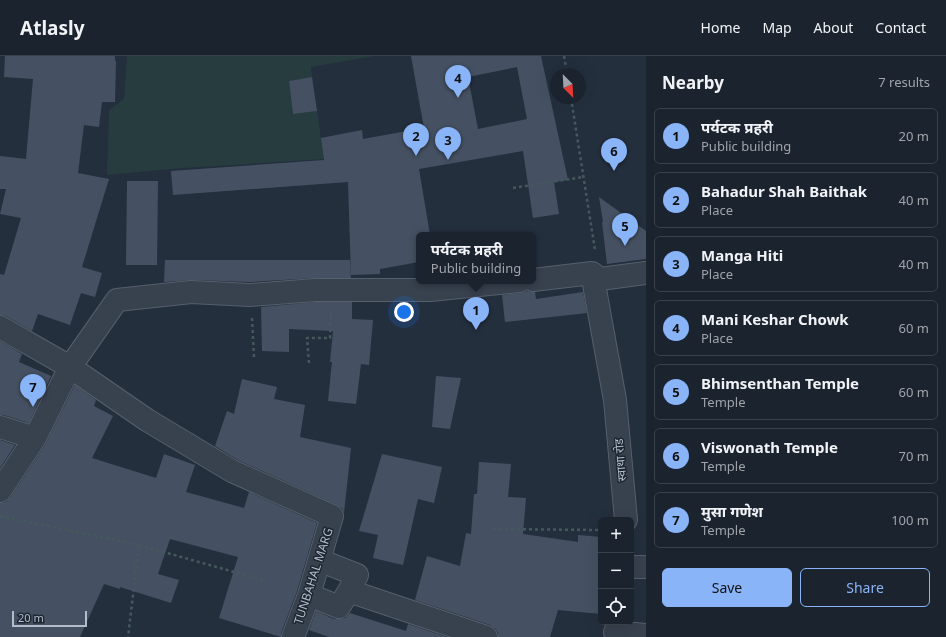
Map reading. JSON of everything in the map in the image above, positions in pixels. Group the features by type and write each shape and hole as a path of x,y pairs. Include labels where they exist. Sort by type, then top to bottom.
{"street":[{"path":"536,280 646,273"},
{"name":"स्वाथा रोड","path":"596,276 615,400 626,517"},
{"path":"0,491 35,438 70,368 117,300 191,292 250,295 315,290 430,290 489,284"},
{"path":"0,327 70,368"},
{"name":"TUNBAHAL MARG","path":"70,368 147,420 232,471 332,516 309,595 293,637"},
{"path":"0,427 35,438"},
{"path":"309,595 339,607 357,574 319,560"},
{"path":"634,567 646,567"},
{"path":"349,591 486,637"},
{"path":"615,630 646,635"}],"path":[{"path":"564,56 566,68"},
{"path":"572,104 584,177 596,276"},
{"path":"512,188 584,177"},
{"path":"308,363 307,338 330,338 332,290"},
{"path":"250,295 254,358"},
{"path":"0,516 139,545 266,581"},
{"path":"493,529 598,530"},
{"path":"128,637 139,545"}],"green space":[{"path":"127,56 374,56 311,67 312,77 289,81 293,114 317,111 324,159 170,169 107,175 109,110 124,99"}],"building":[{"path":"5,56 115,56 115,102 102,102 99,127 84,125 78,173 109,179 82,267 102,273 95,297 81,293 70,325 38,314 32,331 6,316 0,315 0,274 4,275 21,218 0,214 6,189 0,189 0,156 26,159 33,79 4,77"},
{"path":"411,56 541,56 550,97 550,104 551,104 568,180 554,182 559,214 533,218 523,151 419,169 430,232 416,232 416,263 380,269 380,274 351,275 348,182 173,195 171,171 324,160 321,138 362,130 363,139 424,128","holes":["517,67 527,119 478,129 468,77"]},
{"path":"312,77 317,111 293,114 289,81"},
{"path":"127,181 158,181 157,265 126,265"},
{"path":"599,197 646,231 646,259 607,264"},
{"path":"165,260 350,260 351,278 314,278 250,282 192,280 164,282"},
{"path":"527,291 535,292 536,299 583,292 587,313 505,322 502,295"},
{"path":"315,302 352,302 352,319 373,320 369,365 361,364 356,404 328,401 332,362 330,362 333,331 289,329 289,352 262,351 261,307"},
{"path":"0,341 22,354 19,362 51,376 29,423 0,415"},
{"path":"436,376 461,378 450,429 432,427"},
{"path":"242,379 277,387 274,399 305,405 300,437 351,448 344,513 342,508 337,505 238,460 215,446 227,411 234,414"},
{"path":"75,385 96,400 94,406 113,416 92,458 156,478 164,454 195,465 186,492 244,508 249,492 317,523 297,591 281,633 281,637 219,618 238,557 170,539 158,574 179,580 171,603 120,587 120,589 104,584 80,637 0,637 0,503 6,502 10,498 45,445"},
{"path":"0,440 15,445 0,468"},
{"path":"382,454 442,467 434,503 418,499 403,565 373,558 378,535 359,531"},
{"path":"479,462 511,464 508,497 526,498 523,534 578,542 578,535 598,537 598,614 558,610 550,637 498,637 496,629 490,625 415,600 427,556 460,566 466,533 471,534 474,494 477,494"},
{"path":"316,611 334,619 345,618 350,613 406,631 408,624 447,637 329,637 309,630"}],"place":[{"name":"Mani Keshar Chowk","path":"458,98"},
{"name":"Bahadur Shah Baithak","path":"416,156"},
{"name":"Manga Hiti","path":"448,160"},
{"name":"Viswonath Temple","path":"614,171"},
{"name":"Bhimsenthan Temple","path":"625,246"},
{"name":"पर्यटक प्रहरी","path":"476,330"},
{"name":"मुसा गणेश","path":"33,407"}]}
